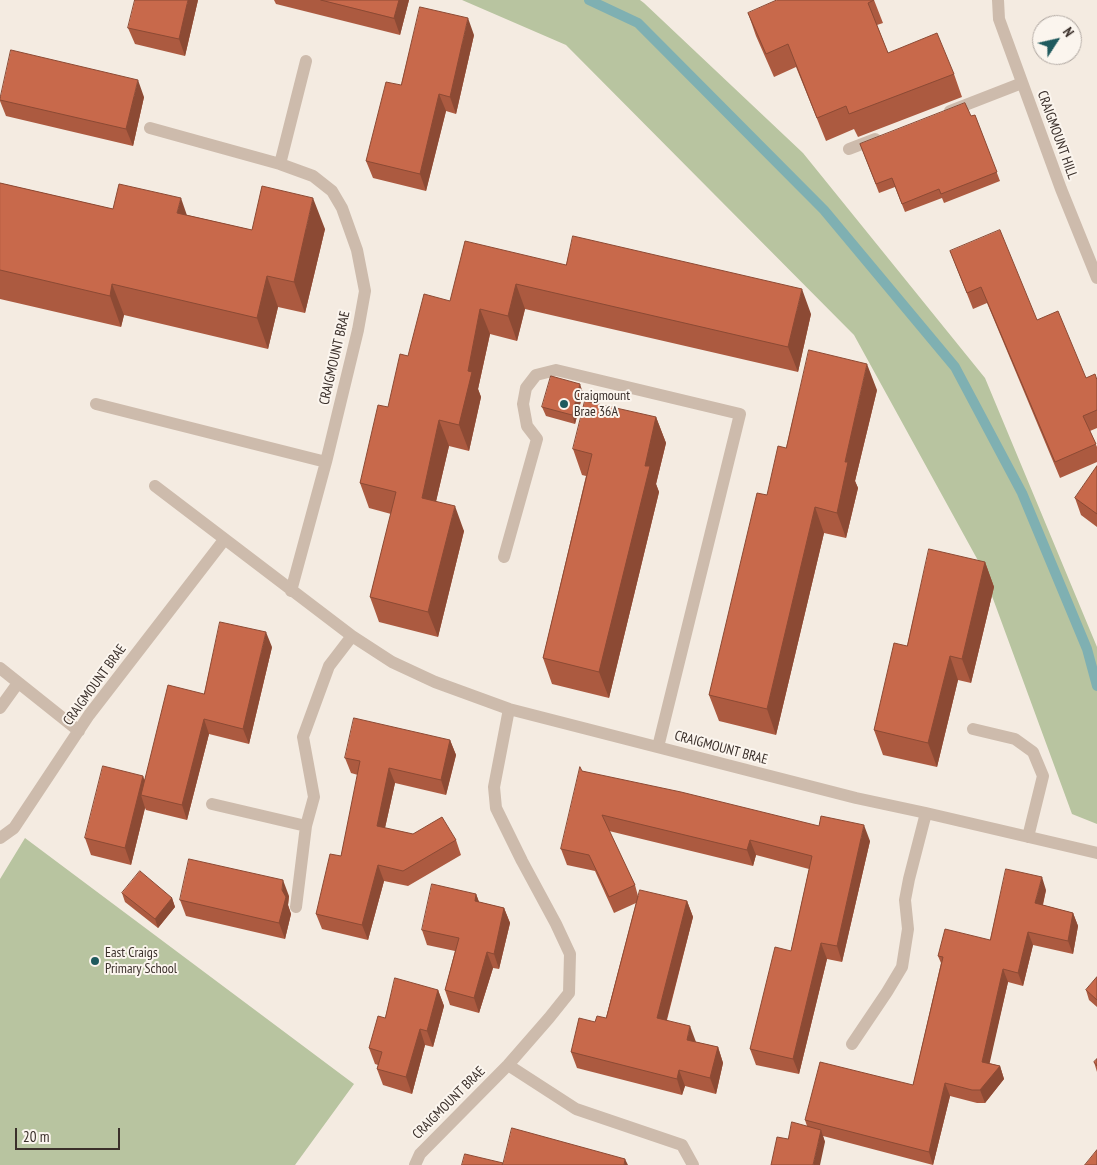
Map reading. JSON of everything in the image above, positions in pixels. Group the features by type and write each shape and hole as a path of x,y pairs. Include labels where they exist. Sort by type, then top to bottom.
{"street":[{"name":"CRAIGMOUNT HILL","path":"998,0 999,19 1061,189 1097,278"},
{"path":"280,164 306,61"},
{"path":"940,115 1022,83"},
{"name":"CRAIGMOUNT BRAE","path":"150,128 280,164 313,176 332,191 342,208 357,250 365,291 358,330 326,462 291,591"},
{"path":"849,150 886,136"},
{"path":"504,557 537,439 527,426 523,404 526,388 536,375 556,370 740,414 658,747"},
{"path":"96,404 326,462"},
{"name":"CRAIGMOUNT BRAE","path":"155,486 352,636 392,662 435,682 509,709 856,798 1097,853"},
{"name":"CRAIGMOUNT BRAE","path":"0,838 14,828 79,731 134,656 224,540"},
{"path":"296,907 306,826 314,797 303,737 329,666 352,636"},
{"path":"0,668 79,731"},
{"path":"0,708 18,683"},
{"name":"CRAIGMOUNT BRAE","path":"415,1165 420,1154 508,1066 569,993 570,954 496,808 494,787 509,709"},
{"path":"973,729 1014,739 1033,752 1043,776 1028,837"},
{"path":"212,804 306,826"},
{"path":"852,1044 902,966 908,929 905,900 926,813"},
{"path":"508,1066 576,1109 682,1145 693,1165"}],"green space":[{"path":"462,0 640,0 803,153 985,378 1097,647 1097,824 1072,814 981,566 854,335 566,45"},
{"name":"East Craigs Primary School","path":"25,838 354,1084 295,1165 0,1165 0,879"}],"building":[{"path":"135,0 188,0 179,39 128,28"},
{"path":"321,0 399,0 394,18"},
{"path":"777,0 874,0 868,3 888,53 937,33 954,74 849,114 846,106 817,118 788,44 766,54 748,13"},
{"path":"420,7 468,18 450,97 439,94 420,174 366,161 386,82 401,85"},
{"path":"11,50 138,80 126,129 0,100"},
{"path":"965,103 971,116 975,115 997,172 941,194 939,189 902,204 892,178 876,184 860,144"},
{"path":"0,183 113,209 119,184 181,198 177,213 252,230 262,186 313,198 294,282 267,276 257,318 112,284 110,296 0,270"},
{"path":"1000,230 1037,320 1058,311 1086,378 1095,374 1097,380 1097,410 1083,416 1096,444 1055,462 981,287 967,293 950,251"},
{"path":"573,236 802,289 788,347 516,284 508,316 480,309 468,371 472,372 459,425 439,420 422,498 455,506 428,612 370,597 396,492 360,483 378,405 388,407 400,354 408,356 424,294 450,301 465,241 566,265"},
{"path":"809,350 867,364 845,462 848,462 837,513 815,507 767,709 709,695 757,493 767,495 778,446 786,448"},
{"name":"Craigmount Brae 36A","path":"551,376 580,384 572,415 542,407"},
{"path":"585,401 656,417 645,466 650,466 599,672 543,658 592,454 573,449"},
{"path":"1097,466 1097,514 1075,498"},
{"path":"929,549 985,562 962,659 950,656 928,743 874,730 894,643 907,646"},
{"path":"220,622 266,632 243,729 204,719 182,805 141,795 168,685 204,694"},
{"path":"354,718 450,740 441,780 389,768 377,826 413,834 442,817 456,840 403,871 378,865 362,925 316,914 330,854 341,856 360,761 345,758"},
{"path":"103,766 143,776 125,848 85,838"},
{"path":"580,767 582,771 681,792 819,826 821,816 864,825 837,946 821,943 793,1059 750,1049 775,947 791,951 812,856 750,840 747,850 602,815 635,885 609,897 589,855 561,849"},
{"path":"189,859 283,880 282,890 286,897 279,923 180,900"},
{"path":"1006,869 1042,877 1035,903 1073,913 1068,941 1028,932 1018,973 1003,969 982,1062 1000,1066 980,1090 972,1090 945,1083 929,1152 805,1120 820,1062 913,1085 943,957 938,956 945,929 990,940"},
{"path":"140,871 172,898 155,919 122,893"},
{"path":"432,884 476,894 475,901 504,908 494,954 487,952 474,998 445,990 459,938 422,930"},
{"path":"640,890 687,901 657,1018 690,1026 687,1040 718,1047 710,1078 679,1070 677,1079 571,1052 579,1018 595,1022 597,1016 606,1018"},
{"path":"1097,977 1097,1000 1086,990"},
{"path":"395,978 438,990 427,1031 420,1029 406,1077 377,1069 382,1052 369,1048 378,1016 385,1018"},
{"path":"792,1122 821,1130 813,1165 771,1165 777,1137 788,1139"},
{"path":"512,1128 625,1159 624,1165 503,1165"},
{"path":"1097,1150 1097,1165 1085,1165"},
{"path":"465,1154 503,1163 502,1165 462,1165"}],"waterway":[{"path":"589,0 638,23 824,210 955,367 1022,493 1087,649 1097,686"}],"place":[{"name":"Craigmount Brae 36A","path":"564,404"},
{"name":"East Craigs Primary School","path":"95,961"}]}
